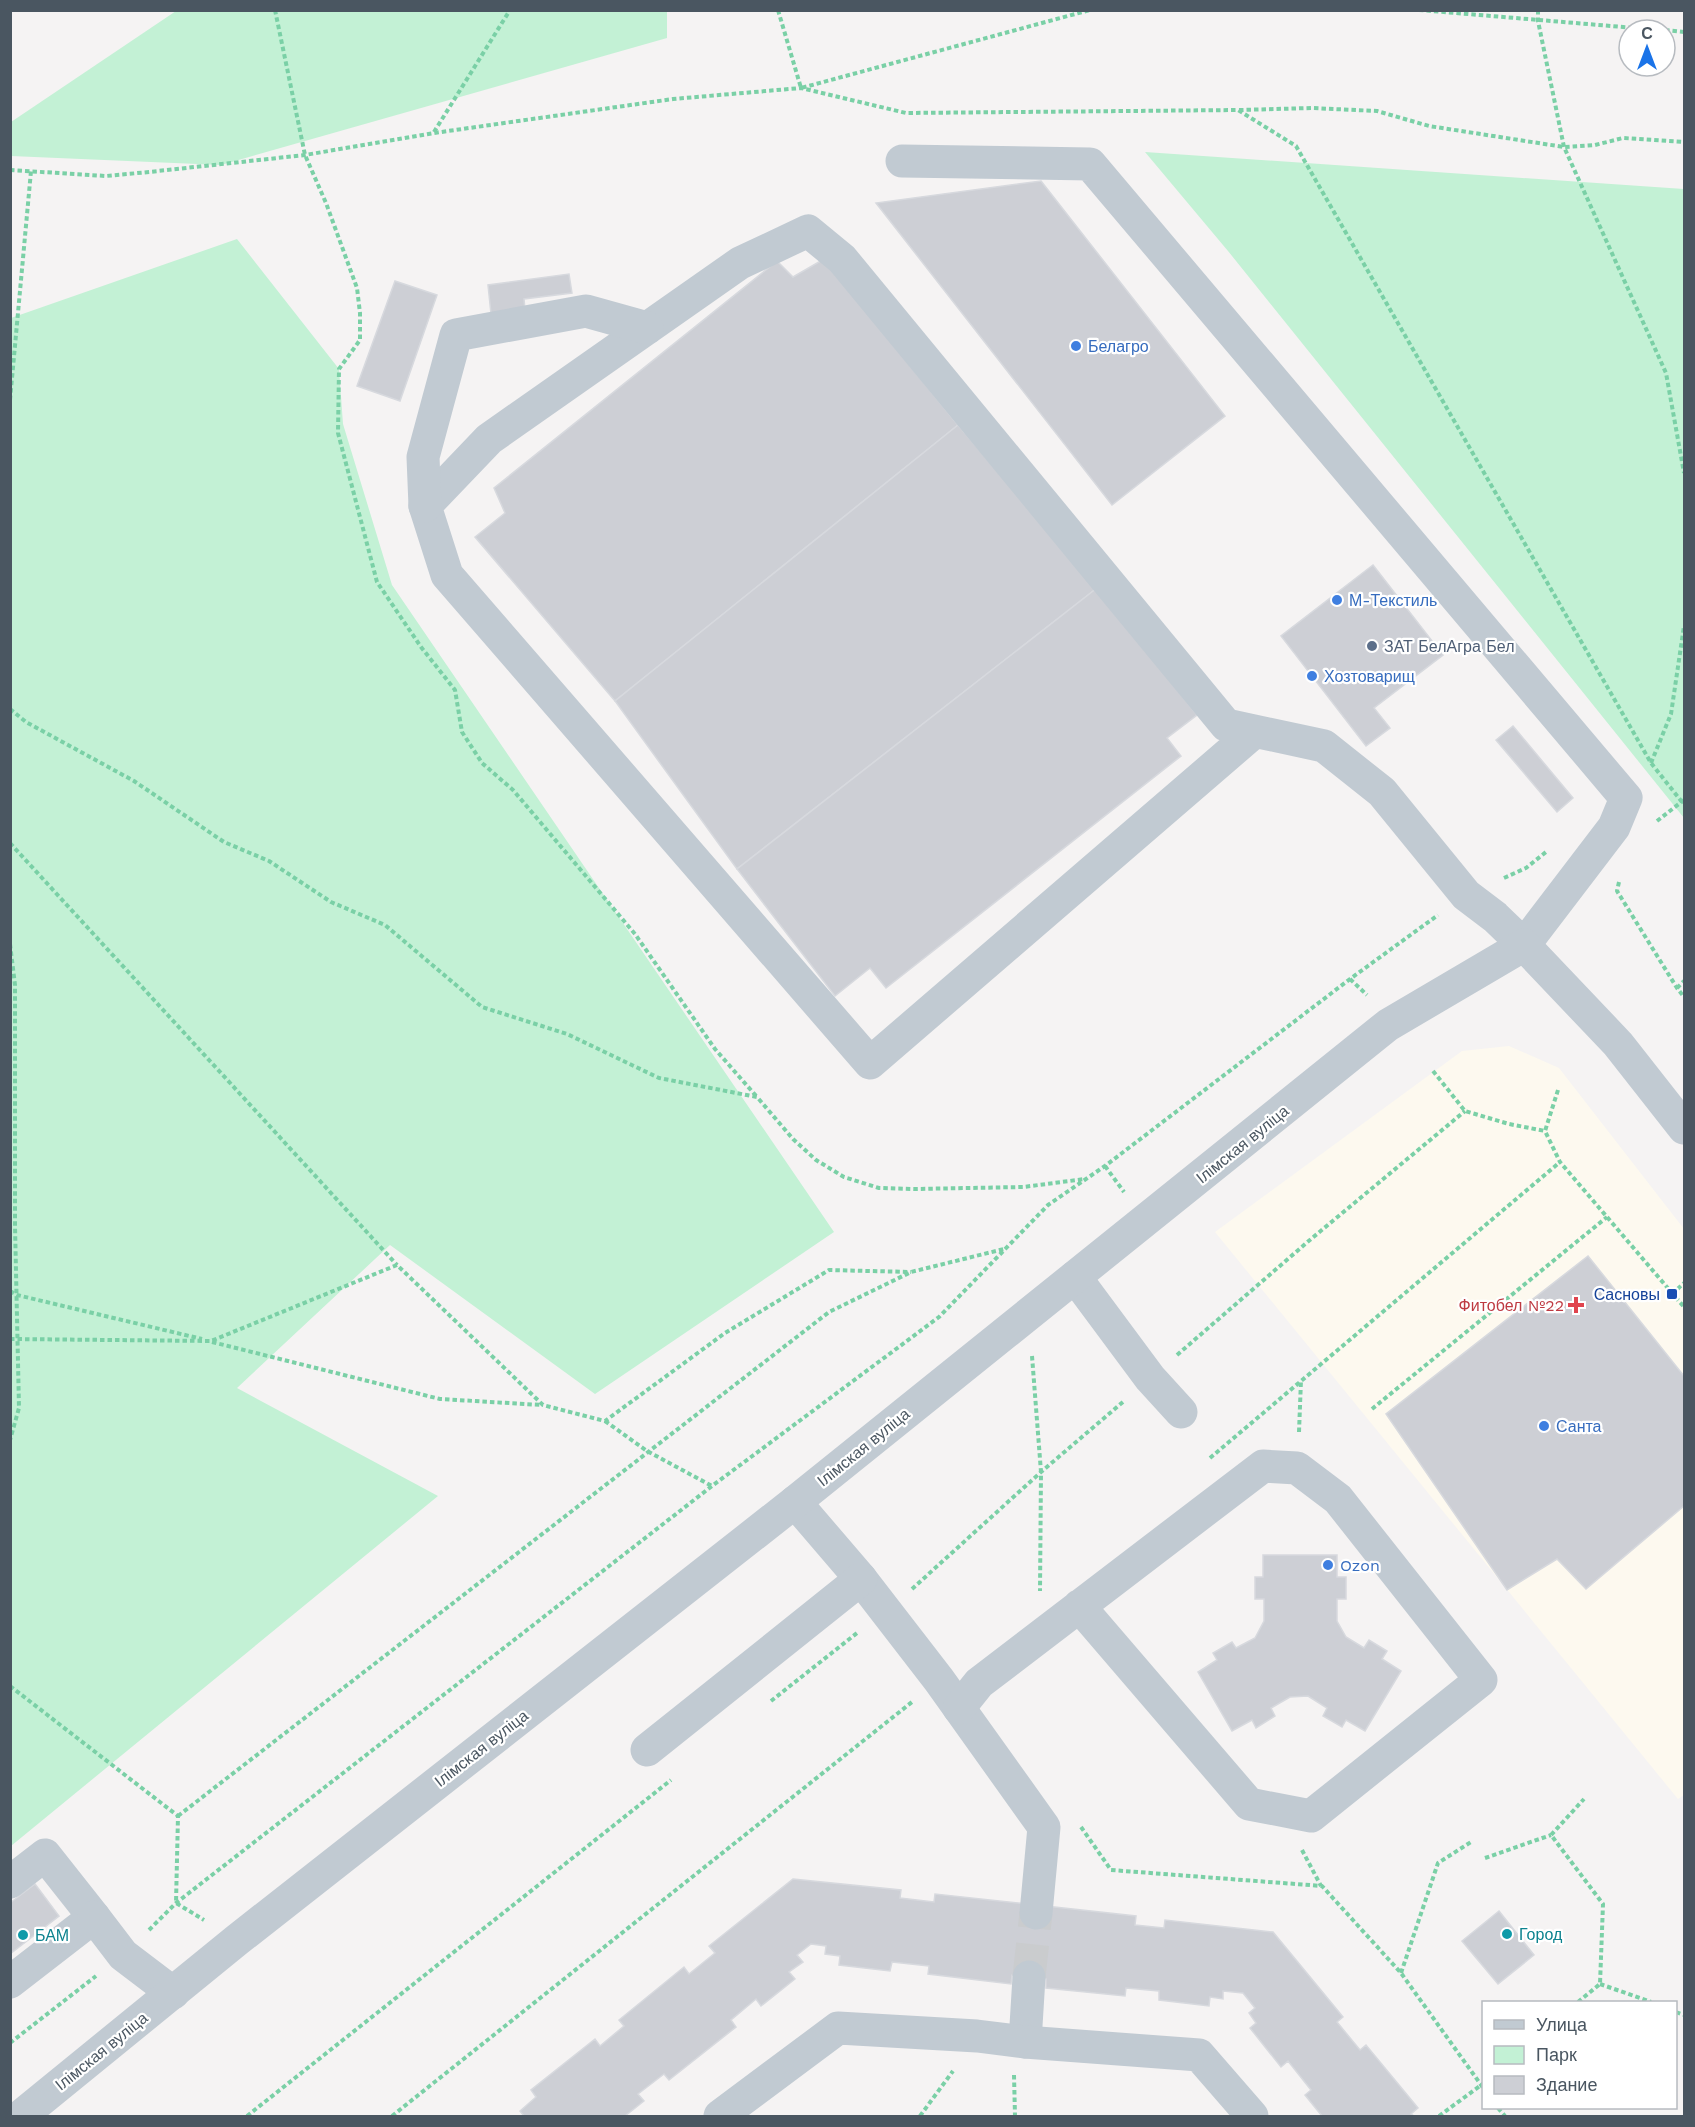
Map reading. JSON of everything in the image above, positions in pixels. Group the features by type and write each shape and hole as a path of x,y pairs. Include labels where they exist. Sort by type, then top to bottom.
{"street":[{"path":"902,161 1090,164 1626,798 1614,827 1524,945"},
{"path":"425,506 489,438 740,263 808,231 842,259 1226,725 1324,746 1382,792 1466,895 1495,917 1524,945 1618,1044 1684,1128"},
{"path":"647,328 586,311 456,335 423,457 425,506 447,575 870,1063 1254,732"},
{"name":"Ілімская вуліца","path":"21,2116 237,1940 795,1502 1388,1025 1524,945"},
{"path":"1076,1277 1150,1378 1181,1412"},
{"path":"959,1708 979,1683 1079,1606 1263,1466 1297,1468 1338,1499 1481,1680 1311,1816 1249,1804 1079,1606"},
{"path":"795,1502 861,1579 939,1680 1044,1827 1036,1913"},
{"path":"647,1750 861,1579"},
{"path":"10,1882 45,1855 123,1955 173,1993"},
{"path":"10,1982 94,1917"},
{"path":"1025,2042 1029,1977"},
{"path":"720,2116 838,2028 977,2036 1025,2042 1199,2055 1252,2116"}],"path":[{"path":"434,133 510,10"},
{"path":"778,10 801,88"},
{"path":"10,170 105,176 149,172 305,155 434,133 673,99 801,88 1090,10"},
{"path":"1419,10 1617,27"},
{"path":"1538,10 1538,21 1564,147 1666,373 1684,473"},
{"path":"801,88 906,113 1312,108 1377,111 1429,126 1564,147 1595,145 1623,138 1684,142"},
{"path":"1238,110 1296,146 1651,763 1682,802 1684,800"},
{"path":"10,400 31,171"},
{"path":"1651,763 1671,714 1684,626"},
{"path":"10,709 26,722 134,781 224,842 269,861 332,902 385,926 482,1007 567,1034 659,1078 757,1097 808,1153 844,1177 879,1188 914,1189 1023,1187 1086,1179"},
{"path":"10,843 396,1265 543,1405"},
{"path":"10,2043 123,1955 176,1903 712,1486 939,1317 1048,1205 1466,895 1526,868 1554,846"},
{"path":"1617,891 1684,997"},
{"path":"10,944 15,985 19,1408 10,1440"},
{"path":"1350,979 1368,996"},
{"path":"1677,988 1684,981"},
{"path":"1433,1071 1465,1111 1509,1124 1545,1131"},
{"path":"1558,1090 1545,1131 1560,1162 1684,1306"},
{"path":"1202,1464 1560,1162"},
{"path":"1372,1409 1606,1217"},
{"path":"178,1816 829,1312 911,1272 1005,1249"},
{"path":"10,1339 211,1341 396,1265"},
{"path":"605,1421 725,1333 829,1270 911,1272"},
{"path":"1672,1294 1684,1283"},
{"path":"10,1291 17,1295 440,1399 543,1405 605,1421 647,1451 712,1486"},
{"path":"1029,1314 1041,1472 1040,1601"},
{"path":"1297,1468 1301,1380"},
{"path":"392,2116 939,1680"},
{"path":"10,1686 178,1816"},
{"path":"1485,1858 1551,1835 1584,1799"},
{"path":"176,1903 178,1816"},
{"path":"1079,1824 1111,1870 1322,1886 1401,1973 1482,2085"},
{"path":"1551,1835 1603,1904 1600,1984 1579,2001"},
{"path":"1401,1973 1438,1863 1471,1842"},
{"path":"176,1903 237,1940"},
{"path":"1600,1984 1648,2001"},
{"path":"920,2116 977,2036"},
{"path":"1438,2116 1482,2087"}],"shaded area":[{"path":"1509,1046 1559,1068 1684,1229 1684,1795 1678,1799 1215,1232 1462,1051"}],"green space":[{"path":"176,11 667,11 667,38 221,165 11,156 11,122"},
{"path":"1145,152 1684,189 1684,818 1228,251"},
{"path":"237,239 339,369 343,424 392,585 834,1232 595,1394 390,1245 237,1388 438,1496 11,1846 11,318"}],"building":[{"path":"1041,181 1225,416 1112,505 876,203"},
{"path":"824,259 958,425 615,701 475,537 505,513 494,488 777,261 793,277"},
{"path":"569,274 572,293 524,299 525,310 491,314 488,285"},
{"path":"395,281 437,295 400,401 357,386"},
{"path":"958,425 1097,588 737,869 615,701"},
{"path":"1373,565 1443,655 1374,708 1390,728 1366,746 1281,636"},
{"path":"1097,588 1197,715 1167,738 1181,756 886,988 870,968 835,996 737,869"},
{"path":"1513,726 1573,798 1557,812 1496,740"},
{"path":"1588,1256 1684,1376 1684,1506 1586,1589 1557,1559 1507,1590 1386,1414"},
{"path":"1263,1555 1337,1555 1337,1577 1346,1577 1346,1599 1337,1599 1337,1621 1346,1637 1364,1648 1369,1640 1387,1651 1382,1659 1401,1671 1365,1731 1346,1720 1342,1727 1323,1716 1327,1708 1308,1696 1290,1697 1271,1708 1275,1716 1256,1728 1252,1720 1232,1731 1198,1672 1217,1660 1213,1653 1232,1642 1236,1648 1255,1638 1264,1621 1264,1599 1255,1599 1255,1577 1263,1577"},
{"path":"793,1879 901,1890 900,1898 934,1902 935,1894 1136,1916 1135,1925 1164,1928 1165,1920 1273,1932 1343,2017 1337,2022 1360,2050 1366,2045 1418,2108 1411,2114 1414,2116 1322,2116 1305,2095 1311,2090 1288,2061 1281,2067 1250,2028 1256,2023 1249,2013 1255,2008 1243,1993 1223,1991 1223,1999 1210,1997 1209,2006 1159,2000 1159,1991 1126,1988 1125,1996 1046,1988 1046,1979 1012,1975 1011,1984 928,1974 929,1966 892,1962 890,1971 839,1965 840,1956 825,1954 826,1946 811,1944 797,1955 803,1962 789,1972 795,1979 761,2006 756,1999 731,2020 736,2027 669,2080 664,2074 638,2094 644,2101 625,2116 524,2116 520,2111 536,2097 531,2090 595,2039 600,2046 624,2026 619,2020 684,1967 689,1974 715,1953 709,1946"},
{"name":"БАМ","path":"35,1884 59,1916 10,1954 10,1903"},
{"path":"1499,1911 1534,1955 1498,1984 1462,1941"}],"tunnel":[{"path":"1029,1977 1036,1913"}],"place":[{"name":"Белагро","path":"1076,346"},
{"name":"М-Текстиль","path":"1337,600"},
{"name":"ЗАТ БелАгра Бел","path":"1372,646"},
{"name":"Хозтоварищ","path":"1312,676"},
{"name":"Сасновы","path":"1672,1294"},
{"name":"Фитобел №22","path":"1576,1305"},
{"name":"Санта","path":"1544,1426"},
{"name":"Ozon","path":"1328,1565"},
{"name":"Город","path":"1507,1934"},
{"name":"БАМ","path":"23,1935"}]}
